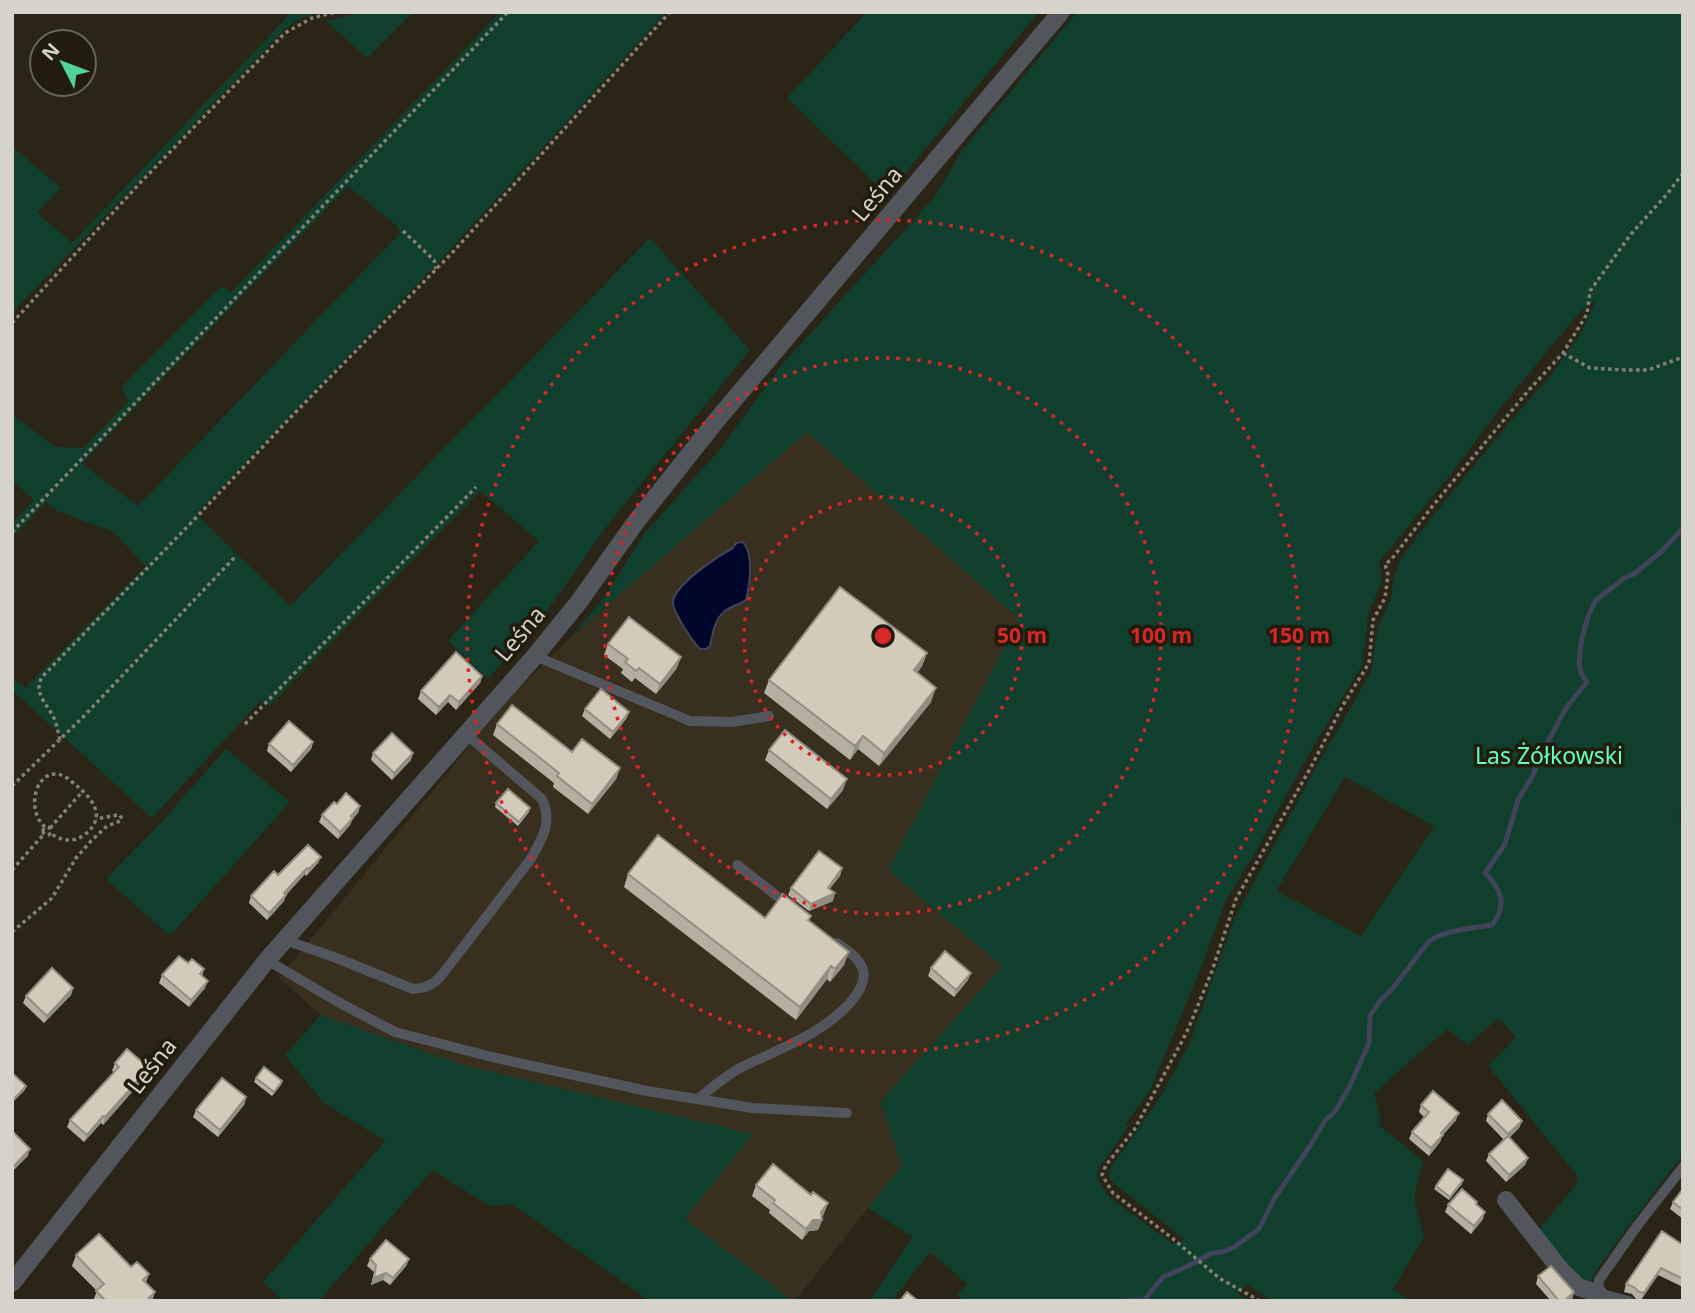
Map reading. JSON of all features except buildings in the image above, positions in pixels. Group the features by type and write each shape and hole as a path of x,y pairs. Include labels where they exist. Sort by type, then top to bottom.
{"street":[{"name":"Leśna","path":"12,1283 267,960 535,656 716,421 1061,12"},
{"path":"1506,1199 1560,1269 1578,1287 1598,1293"}],"lane":[{"path":"535,656 690,721 732,722 769,716"},
{"path":"285,940 413,989 425,988 441,976 530,860 546,827 546,808 542,799 466,734"},
{"path":"737,864 798,913"},
{"path":"698,1099 739,1069 821,1028 853,999 863,983 863,970 855,957 829,937"},
{"path":"267,960 395,1032 492,1057 647,1091 754,1108 847,1113"},
{"path":"1629,1301 1598,1293 1599,1280 1683,1167"}],"path":[{"path":"12,323 140,183 285,33 312,18 336,12"},
{"path":"12,532 508,12"},
{"path":"60,740 56,722 38,690 42,677 436,269 670,12"},
{"path":"1260,1301 1219,1278 1113,1193 1102,1175 1106,1165 1133,1130 1180,1045 1212,971 1236,899 1369,663 1373,620 1385,598 1388,575 1385,564 1528,391 1563,353 1587,314 1590,291 1631,234 1683,173"},
{"path":"403,232 434,260 436,269"},
{"path":"1563,353 1590,368 1625,370 1648,370 1683,357"},
{"path":"246,724 476,486"},
{"path":"12,786 60,740 235,557"},
{"path":"53,775 62,776 83,791 94,806 96,819 90,830 81,836 69,840 59,838 37,818 33,805 38,787 44,779 53,775"},
{"path":"12,870 44,834 48,835 48,829 83,791"},
{"path":"13,930 52,898 76,858 97,835 107,826 120,821 122,816 96,819"},
{"path":"113,817 115,823"},
{"path":"90,830 97,835"}],"shaded area":[{"path":"807,432 1019,619 1002,966 880,1102 902,1165 793,1301 685,1219 752,1134 463,1065 321,1015 279,978 508,699 572,636"}],"green space":[{"path":"292,12 320,12 299,19 285,29 12,313 12,147 61,188 37,213 72,243"},
{"path":"363,12 413,12 367,58 326,21"},
{"path":"500,12 666,12 448,252 196,514 290,606 650,238 750,350 609,523 545,614 488,679 448,641 539,541 480,491 269,706 261,700 152,818 12,690 12,677 25,688 146,566 114,532 57,511 46,502 12,538 12,523 34,500 12,480 12,414 55,447 83,448 128,402 122,387 221,286 231,293","holes":["348,186 398,227 400,233 138,506 82,464"]},
{"path":"867,12 1039,12 887,195 787,98"},
{"name":"Las Żółkowski","path":"1077,12 1683,12 1683,812 1678,816 1683,821 1683,1155 1594,1274 1590,1285 1581,1283 1537,1232 1578,1182 1576,1174 1488,1066 1516,1037 1498,1018 1468,1045 1447,1029 1374,1093 1380,1117 1379,1125 1423,1161 1414,1198 1424,1236 1393,1290 1412,1301 1272,1301 1247,1284 1237,1293 1249,1301 964,1301 957,1295 967,1284 930,1252 892,1301 870,1301 912,1237 868,1208 902,1165 880,1102 1002,966 888,870 1019,619 807,432 572,636 605,596 644,534 722,447 780,367 933,199 963,149","holes":["1596,300 1581,333 1551,375 1507,425 1400,559 1391,598 1378,627 1371,672 1235,917 1189,1045 1161,1096 1108,1172 1110,1180 1185,1240 1173,1244 1109,1197 1099,1181 1097,1171 1128,1127 1125,1124 1150,1091 1226,900 1362,665 1368,616 1382,580 1379,562 1579,313","1345,777 1434,826 1361,936 1276,891"]},
{"path":"226,749 290,802 170,936 106,879 158,826"},
{"path":"321,1015 463,1065 753,1134 685,1219 793,1301 650,1301 512,1204 490,1206 432,1170 319,1301 284,1301 263,1282 385,1141 323,1102 285,1055"}],"water":[{"path":"743,542 750,561 746,600 721,615 714,628 710,646 700,649 676,612 673,602 675,595 717,557 733,548 736,543"}],"waterway":[{"path":"1121,1301 1144,1300 1163,1277 1212,1253 1234,1247 1259,1229 1274,1199 1349,1088 1369,1043 1370,1016 1379,1002 1429,941 1451,932 1492,925 1501,904 1495,885 1485,873 1505,844 1518,800 1543,751 1566,708 1587,682 1579,665 1582,637 1589,614 1596,600 1661,552 1683,528"}]}
